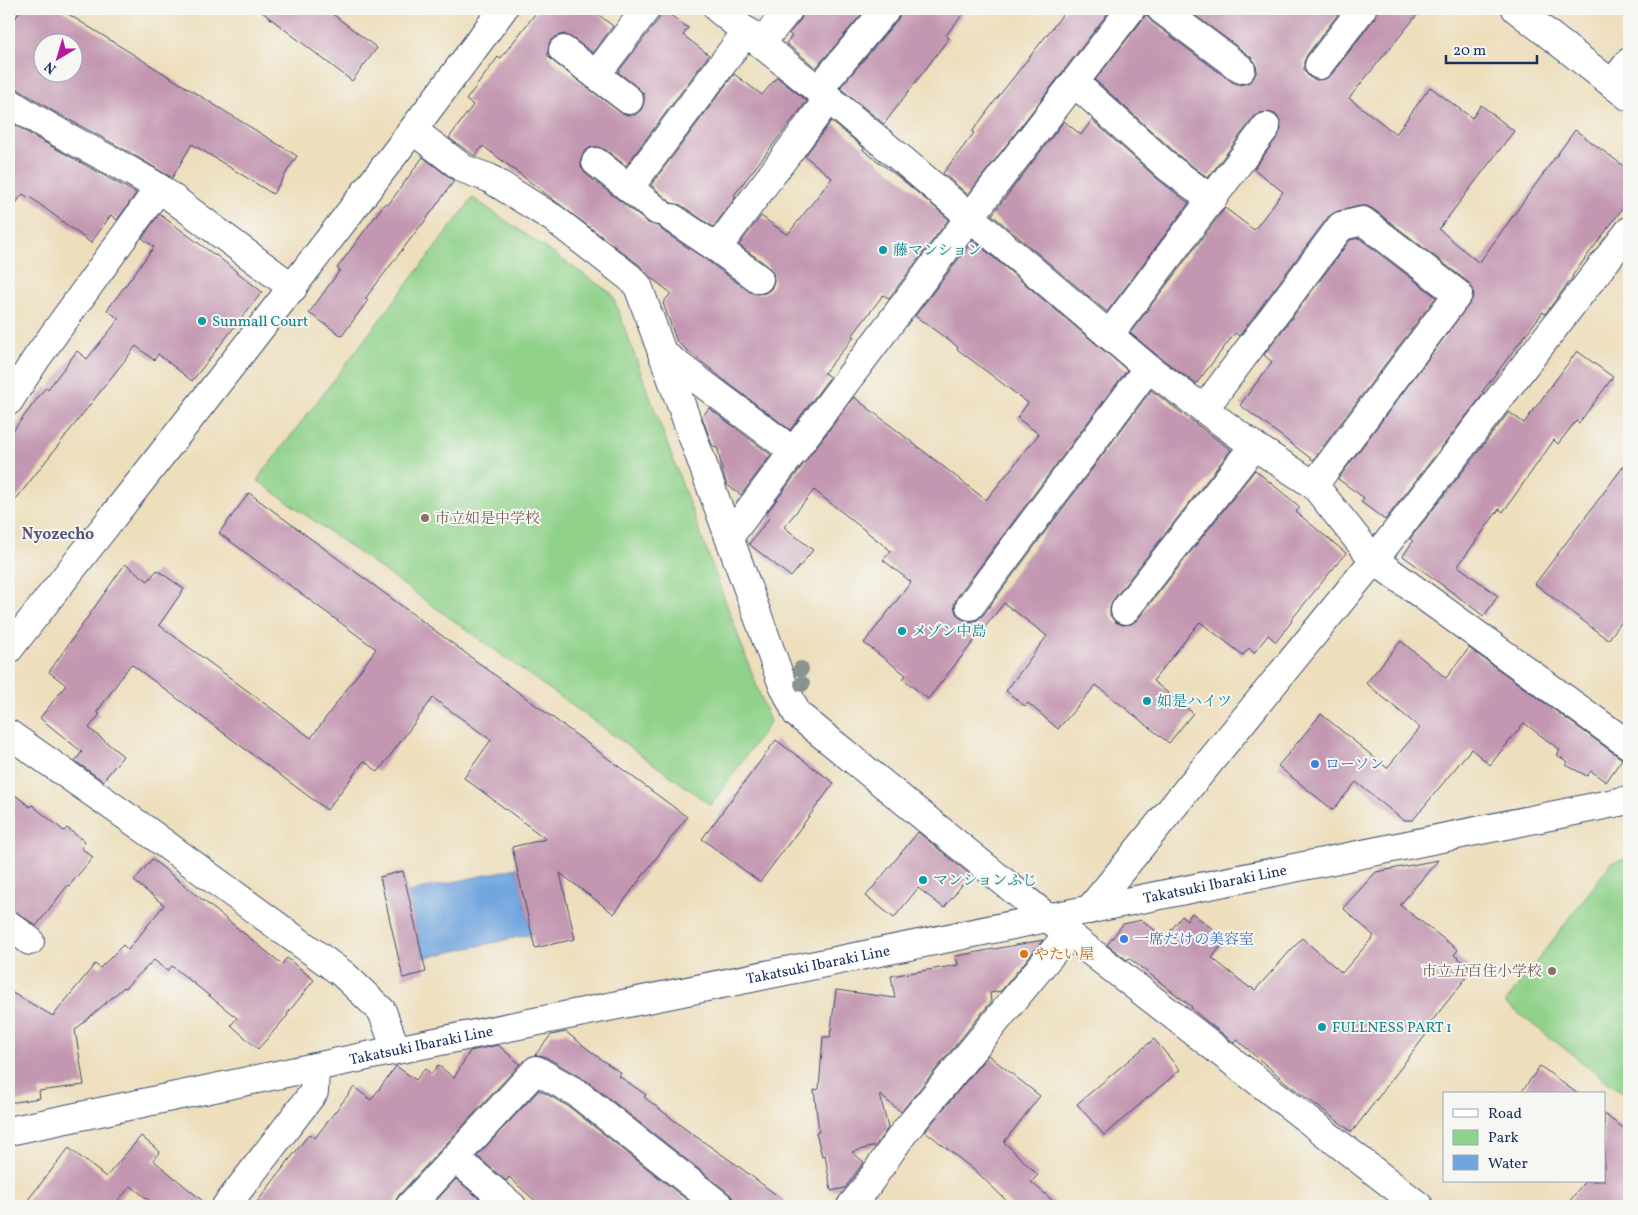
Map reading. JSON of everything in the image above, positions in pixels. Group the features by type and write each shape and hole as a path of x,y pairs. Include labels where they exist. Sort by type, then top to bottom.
{"street":[{"path":"9,649 293,288 414,130 503,9"},
{"path":"596,75 646,9"},
{"path":"718,9 824,94 1148,368 1254,446 1314,485 1374,560 1629,744"},
{"path":"629,188 754,37 789,9"},
{"path":"716,248 886,9"},
{"path":"729,537 970,217 1131,9"},
{"path":"1161,9 1241,69"},
{"path":"1319,64 1362,9"},
{"path":"1516,9 1621,90 1629,62"},
{"path":"563,50 629,100"},
{"path":"1075,82 1169,168 1212,200"},
{"path":"10,104 137,174 293,288"},
{"path":"1109,336 1266,127"},
{"path":"414,130 464,169 489,178 553,218 638,286 781,680 797,714 1059,926 1419,1206"},
{"path":"596,162 665,214 759,279"},
{"path":"9,401 36,359 158,188"},
{"path":"1204,410 1341,226 1363,221 1458,294 1314,485"},
{"path":"1089,910 1374,560 1629,231"},
{"path":"662,353 794,452"},
{"path":"970,606 1148,368"},
{"path":"1125,610 1254,446"},
{"path":"9,734 146,830 343,974 382,1011 396,1050"},
{"name":"Takatsuki Ibaraki Line","path":"9,1131 396,1050 1059,926 1089,910 1629,800"},
{"path":"851,1206 1059,926"},
{"path":"226,1206 314,1092 315,1067"},
{"path":"410,1206 536,1070 577,1093 720,1206"},
{"path":"455,1158 512,1206"}],"green space":[{"path":"473,198 612,294 770,722 711,805 257,480"},
{"path":"1629,858 1629,1098 1505,1003 1612,862"}],"water":[{"path":"517,868 532,934 423,958 408,892"}],"building":[{"path":"21,9 60,9 297,156 273,194 192,144 172,178 129,152 53,111 18,89 9,87 9,29"},
{"path":"258,9 326,9 377,48 352,81"},
{"path":"539,9 591,9 613,26 593,53 564,34 550,41 548,56 620,112 627,115 635,115 641,110 644,94 618,72 665,11 688,28 683,35 709,55 626,166 606,150 591,147 584,152 581,159 581,167 586,174 648,223 659,226 663,231 750,292 757,294 765,293 771,289 774,281 773,273 768,266 739,245 761,216 788,234 832,178 805,156 831,121 864,148 863,150 949,219 889,298 883,295 852,336 854,337 824,373 830,377 790,430 677,342 663,303 671,293 650,277 639,265 483,146 475,156 449,138 473,105 466,100 498,57 500,59"},
{"path":"804,9 866,9 816,68 786,43 792,36 789,34 801,19"},
{"path":"901,9 967,9 946,35 949,38 884,124 840,88 898,19"},
{"path":"1067,9 1111,9 968,195 943,173 974,133 972,132 995,101"},
{"path":"1187,9 1342,9 1307,55 1304,62 1304,70 1309,77 1317,80 1325,79 1331,75 1374,19 1377,9 1422,9 1349,98 1396,134 1430,87 1472,118 1481,105 1514,131 1439,229 1479,263 1575,130 1629,170 1629,200 1545,314 1543,312 1482,392 1484,393 1385,520 1361,502 1364,498 1338,479 1470,303 1474,295 1468,282 1373,209 1367,206 1360,206 1338,211 1328,217 1239,336 1235,333 1196,384 1130,333 1225,208 1254,230 1283,192 1254,169 1281,129 1280,120 1275,114 1259,113 1254,117 1208,178 1179,156 1095,80 1146,14 1152,22 1232,82 1240,85 1248,83 1253,79 1257,70 1255,62 1251,57"},
{"path":"734,74 762,95 777,77 807,101 734,195 736,197 713,227 681,205 671,203 651,185"},
{"path":"1092,120 1159,180 1189,203 1107,312 992,215 1064,121 1081,135"},
{"path":"9,121 136,193 117,220 111,215 91,243 30,197 23,194 9,212"},
{"path":"423,157 454,181 365,299 368,300 342,336 309,313 340,270 337,268 385,203 388,205"},
{"path":"159,214 216,255 262,292 192,381 158,354 154,360 136,346 9,508 9,436 46,387 48,389 77,351 87,359 119,319 107,310 154,247 142,238"},
{"path":"1359,238 1436,297 1313,460 1240,405 1272,362 1264,355 1350,240"},
{"path":"973,240 1127,370 957,597 954,605 956,613 960,618 969,622 977,620 983,615 1151,390 1231,450 1113,600 1110,615 1115,622 1123,625 1131,624 1137,620 1255,470 1300,507 1296,512 1346,553 1291,620 1276,642 1268,635 1254,653 1249,648 1243,655 1200,622 1198,624 1153,681 1193,713 1169,743 1096,685 1058,729 1028,703 1025,706 1006,691 1047,636 1004,603 928,699 903,679 906,675 864,643 911,582 883,560 891,551 814,490 784,527 813,550 791,577 749,544 770,517 766,514 854,397 986,500 1039,434 1017,418 1028,403 957,349 958,347 915,316"},
{"path":"1577,351 1613,377 1579,423 1576,421 1558,444 1554,440 1503,512 1499,509 1458,566 1498,596 1484,616 1403,556 1413,541 1410,539 1509,412 1524,423"},
{"path":"709,408 771,455 741,495 727,485 718,449 712,445 702,417"},
{"path":"1629,459 1629,612 1608,640 1535,584"},
{"path":"249,493 687,817 614,914 560,873 575,939 535,948 512,847 546,839 464,778 491,740 433,698 378,772 364,761 327,810 131,664 97,712 100,714 89,728 123,756 103,781 75,761 82,752 40,718 66,685 49,672 125,564 148,581 157,570 184,589 159,625 311,738 376,649 219,533"},
{"path":"1401,641 1446,678 1469,648 1622,759 1606,782 1591,771 1587,776 1566,765 1568,762 1557,755 1560,750 1524,723 1490,765 1471,749 1413,820 1403,820 1356,782 1333,810 1278,766 1321,714 1387,768 1420,728 1366,683"},
{"path":"776,740 834,783 760,882 702,839"},
{"path":"9,790 30,807 32,805 64,831 67,828 85,842 81,848 93,857 36,926 18,913 9,910"},
{"name":"マンションふじ","path":"918,832 970,875 944,908 918,888 894,918 866,896"},
{"path":"152,859 282,964 287,958 314,980 288,1015 258,1049 231,1025 237,1018 172,966 167,971 154,960 125,988 75,1030 84,1085 39,1091 40,1098 9,1103 9,991 53,1016 95,964 100,968 123,945 128,950 164,905 134,881"},
{"path":"1438,860 1400,905 1458,950 1454,955 1473,969 1428,1026 1431,1028 1352,1132 1288,1084 1237,1040 1234,1043 1192,1007 1129,958 1127,960 1107,945 1123,924 1142,920 1165,938 1182,916 1187,920 1192,913 1226,939 1212,958 1255,990 1302,938 1342,973 1374,936 1343,908 1376,872"},
{"path":"403,871 426,972 403,978 380,877"},
{"path":"1043,940 1001,991 990,993 991,1002 901,1112 880,1095 888,1128 875,1146 852,1152 864,1162 845,1188 831,1191 825,1155 822,1156 816,1133 819,1132 814,1090 819,1089 823,1037 830,1037 836,990 895,998 891,976 958,965 956,956"},
{"path":"566,1032 621,1073 619,1076 646,1095 644,1097 791,1206 735,1206 730,1194 587,1081 544,1056 535,1055 551,1035"},
{"path":"1154,1039 1180,1070 1104,1135 1077,1104"},
{"path":"498,1045 520,1064 399,1195 395,1206 254,1206 309,1134 315,1138 354,1087 371,1100 396,1066 416,1080 425,1068 431,1074 438,1065 454,1078 470,1051"},
{"path":"988,1055 1040,1096 1004,1142 1038,1175 1031,1182 1059,1206 1012,1206 979,1174 925,1131"},
{"path":"1540,1066 1575,1092 1521,1092"},
{"path":"539,1090 568,1106 695,1206 541,1206 509,1177 506,1181 477,1156"},
{"path":"1606,1115 1629,1132 1629,1206 1566,1206 1584,1182 1606,1182"},
{"path":"141,1136 160,1152 153,1160 209,1206 156,1206 131,1186 113,1206 23,1206 69,1148 106,1177"},
{"path":"456,1179 487,1205 431,1206"}],"place":[{"name":"藤マンション","path":"883,250"},
{"name":"Sunmall Court","path":"202,321"},
{"name":"市立如是中学校","path":"425,518"},
{"name":"メゾン中島","path":"902,631"},
{"name":"如是ハイツ","path":"1147,701"},
{"name":"ローソン","path":"1315,764"},
{"name":"マンションふじ","path":"923,880"},
{"name":"一席だけの美容室","path":"1124,939"},
{"name":"やたい屋","path":"1024,954"},
{"name":"市立五百住小学校","path":"1552,971"},
{"name":"FULLNESS PART 1","path":"1322,1027"}],"district":[{"name":"Nyozecho","path":"58,533"}]}
